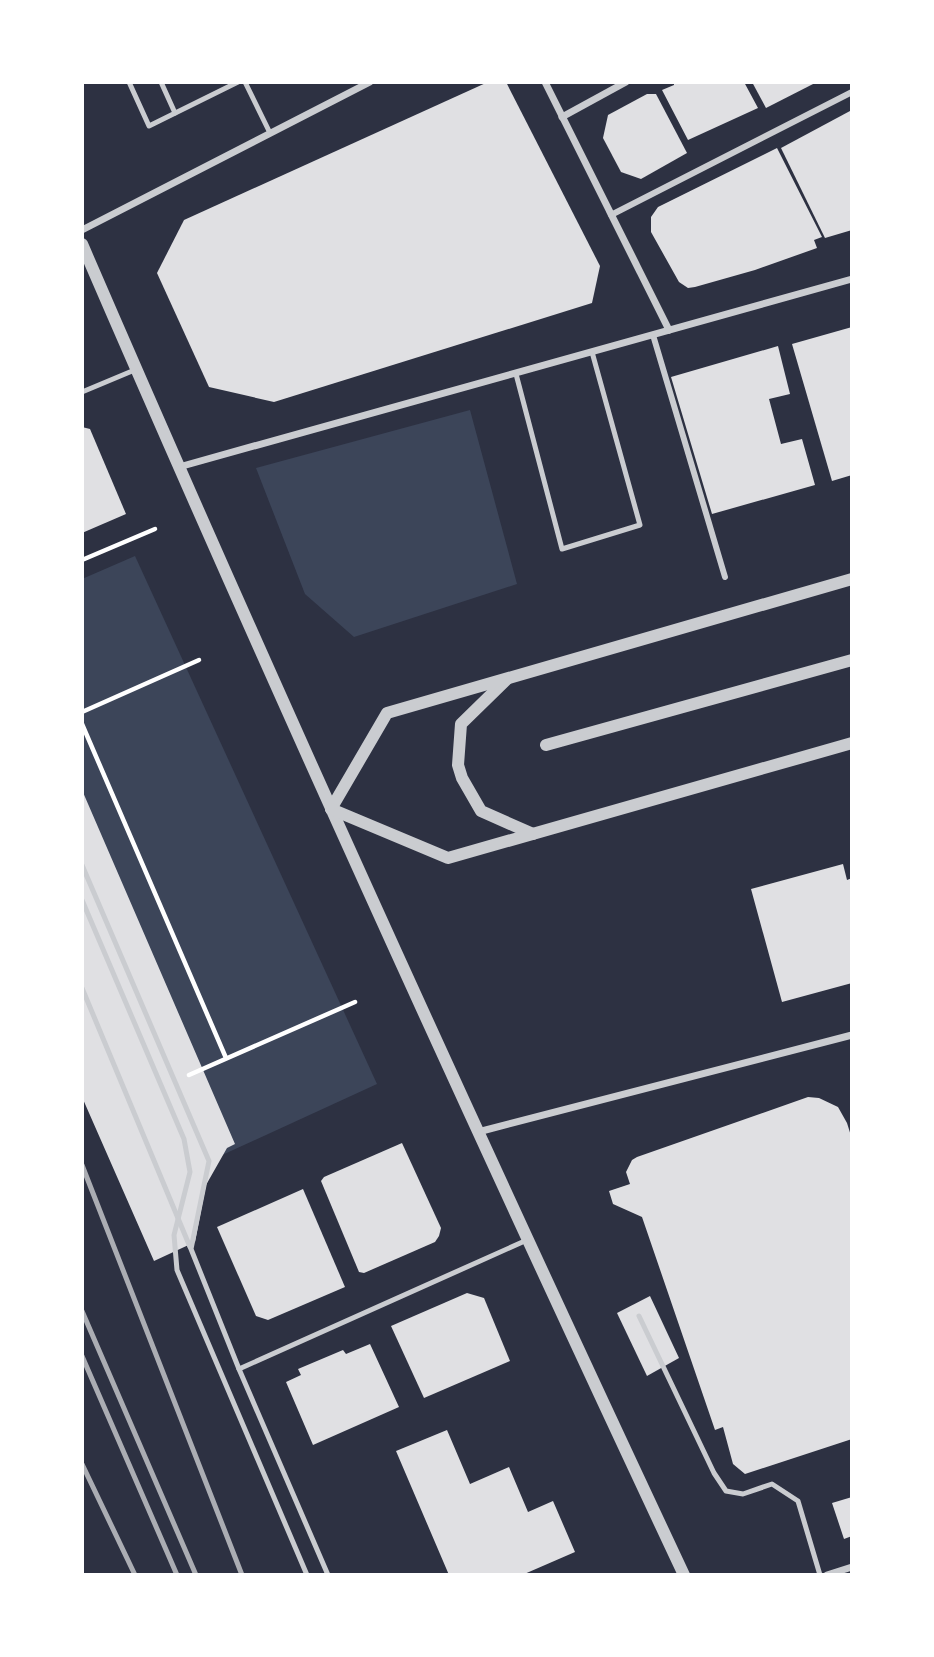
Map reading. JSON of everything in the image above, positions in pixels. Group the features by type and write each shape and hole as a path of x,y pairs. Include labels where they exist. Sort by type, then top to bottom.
{"street":[{"path":"82,230 370,82"},
{"path":"545,82 668,330"},
{"path":"562,117 626,82"},
{"path":"611,215 852,92"},
{"path":"82,244 331,810 477,1132 684,1575"},
{"path":"179,467 852,279"},
{"path":"653,335 725,577"},
{"path":"331,810 387,713 852,579"},
{"path":"547,745 852,660"},
{"path":"509,678 461,724 458,765 462,778 481,811 533,834"},
{"path":"331,810 448,858 852,743"},
{"path":"477,1132 852,1035"},
{"path":"827,1575 852,1567"}],"lane":[{"path":"129,82 149,126 238,82"},
{"path":"161,82 175,113"},
{"path":"245,82 270,134"},
{"path":"516,374 562,549 640,525 592,352"},
{"path":"82,392 136,369"},
{"path":"82,865 209,1161 191,1249"},
{"path":"82,900 184,1139 190,1171 174,1235 177,1270 307,1575"},
{"path":"82,988 239,1369 328,1575"},
{"path":"239,1369 528,1240"},
{"path":"639,1316 726,1491 743,1494 772,1484 798,1501 820,1575"}],"path":[{"path":"82,560 155,529"},
{"path":"82,712 199,660"},
{"path":"82,724 226,1058"},
{"path":"175,1082 355,1002"}],"shaded area":[{"path":"470,410 517,584 354,637 305,594 256,468"},
{"path":"135,556 377,1084 209,1161 82,928 82,579"}],"building":[{"path":"488,82 506,82 600,266 592,303 274,402 209,387 157,273 184,220"},
{"path":"674,82 744,82 758,108 688,140 662,90 674,85"},
{"path":"752,82 817,82 766,108"},
{"path":"647,94 656,94 687,153 641,179 621,172 603,138 608,115"},
{"path":"850,111 852,230 825,238 781,148"},
{"path":"777,148 822,237 814,240 817,248 695,287 688,288 679,282 651,232 651,217 658,207"},
{"path":"852,327 852,475 832,481 792,344"},
{"path":"778,346 790,394 769,399 781,444 802,439 815,485 712,514 671,377"},
{"path":"82,427 90,429 126,514 82,533"},
{"path":"82,790 235,1144 227,1148 206,1185 195,1242 154,1261 82,1097"},
{"path":"843,864 847,880 852,878 852,983 782,1002 751,889"},
{"path":"808,1097 819,1098 838,1107 852,1139 852,1439 745,1474 733,1464 723,1427 715,1430 642,1217 613,1204 609,1191 630,1184 626,1172 632,1160 637,1157"},
{"path":"402,1143 441,1228 439,1236 435,1242 364,1273 359,1272 321,1181 324,1177"},
{"path":"303,1189 345,1287 268,1320 256,1316 217,1227"},
{"path":"467,1293 484,1298 510,1361 424,1398 391,1326"},
{"path":"650,1296 679,1358 647,1376 617,1313"},
{"path":"370,1344 399,1407 313,1445 286,1382 301,1375 298,1369 343,1350 346,1354"},
{"path":"447,1430 470,1484 509,1467 528,1512 553,1501 575,1552 522,1575 449,1575 396,1451"},
{"path":"852,1497 852,1536 844,1539 832,1503"}],"railway":[{"path":"82,1165 242,1575"},
{"path":"82,1311 196,1575"},
{"path":"82,1356 177,1575"},
{"path":"82,1464 135,1575"}]}
